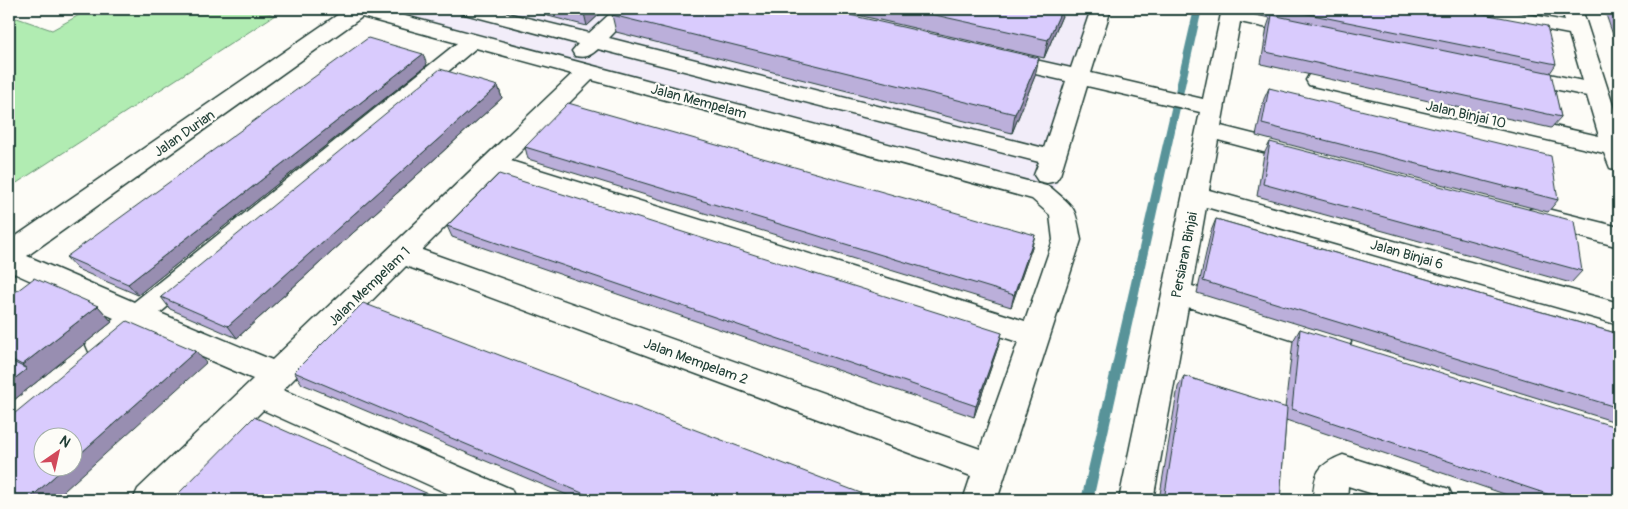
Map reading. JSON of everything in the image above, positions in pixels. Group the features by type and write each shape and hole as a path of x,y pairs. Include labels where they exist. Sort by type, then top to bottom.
{"street":[{"name":"Jalan Mempelam","path":"358,9 1042,193"},
{"name":"Jalan Durian","path":"9,256 358,9"},
{"path":"468,9 1053,158"},
{"name":"Jalan Mempelam 1","path":"150,500 494,164 578,68 593,41 627,9"},
{"path":"980,500 1067,240 1063,212 1042,193 1101,9"},
{"path":"1469,9 1575,19 1617,155"},
{"path":"1231,11 1327,34"},
{"name":"Persiaran Binjai","path":"1136,500 1231,11"},
{"path":"84,359 473,40"},
{"path":"982,54 1079,76 1211,119 1323,160"},
{"path":"1501,71 1598,91"},
{"name":"Jalan Binjai 10","path":"1317,80 1617,155"},
{"path":"494,164 1035,336"},
{"name":"Jalan Binjai 6","path":"1196,196 1619,314"},
{"path":"1514,210 1619,238"},
{"name":"Jalan Mempelam 2","path":"402,254 991,468"},
{"path":"9,260 137,316 268,385 499,500"},
{"path":"1176,292 1365,350"},
{"path":"1330,490 1343,470 1363,474 1437,500"}],"shaded area":[{"path":"331,9 1110,9 1082,95 1053,196 1042,202"}],"green space":[{"path":"90,9 254,9 275,15 9,188 9,23 17,18 52,30"}],"building":[{"path":"618,9 823,9 1039,58 1015,114 612,15"},
{"path":"908,9 1062,9 1048,40"},
{"path":"1283,9 1457,9 1547,26 1556,64"},
{"path":"1272,15 1551,73 1561,117 1266,52"},
{"path":"368,38 423,54 128,284 66,257"},
{"path":"440,69 498,86 228,326 161,297"},
{"path":"1269,88 1551,156 1558,200 1262,124"},
{"path":"568,103 1035,235 1014,295 525,147"},
{"path":"1270,142 1574,221 1582,271 1263,184"},
{"path":"499,174 1002,333 976,406 447,226"},
{"path":"1216,219 1619,334 1619,408 1203,281"},
{"path":"34,278 98,306 22,365 9,358 9,297"},
{"path":"363,303 879,500 599,500 294,372"},
{"path":"127,321 196,351 82,452 82,426 32,426 32,476 55,476 28,500 9,500 9,418"},
{"path":"1300,329 1619,428 1619,500 1565,500 1292,409"},
{"path":"9,360 27,369 9,383"},
{"path":"1184,376 1287,408 1280,500 1164,500"},
{"path":"254,417 442,500 172,500"}],"waterway":[{"path":"1087,500 1198,9"}]}
